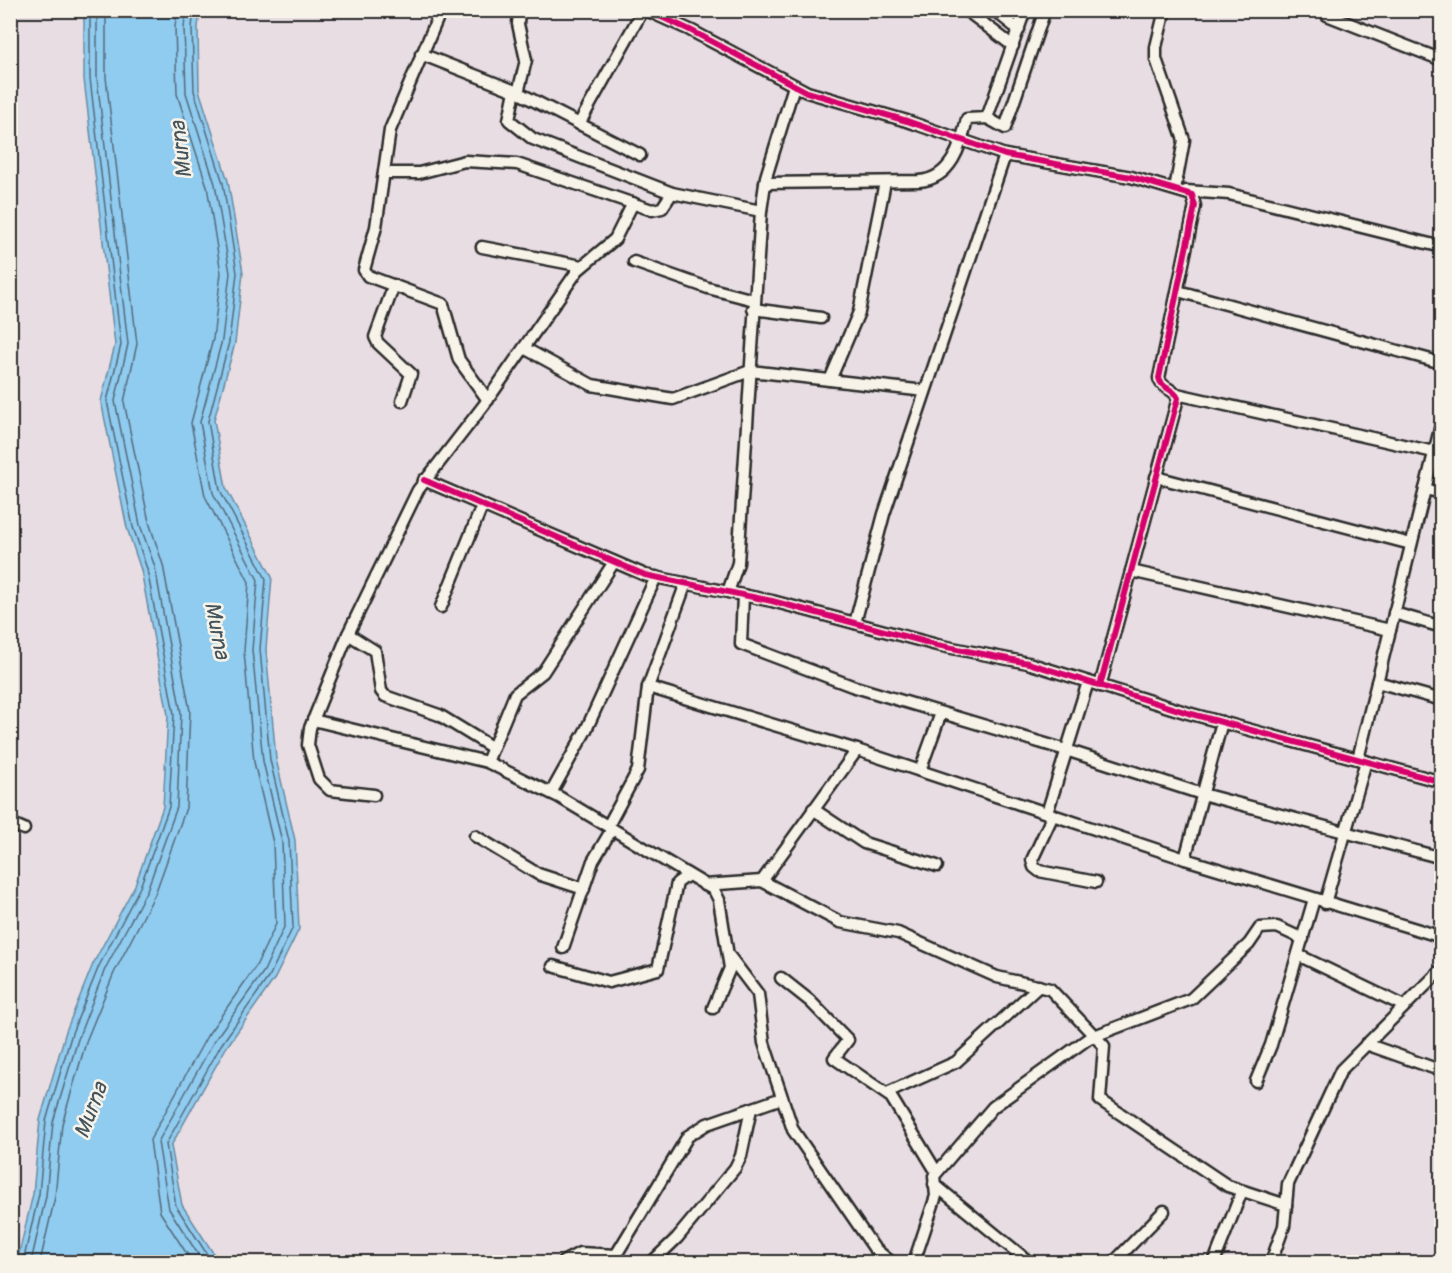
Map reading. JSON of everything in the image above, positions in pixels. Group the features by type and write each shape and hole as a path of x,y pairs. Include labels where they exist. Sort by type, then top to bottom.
{"street":[{"path":"441,10 390,130 376,227 364,270 368,276 443,304 459,360 488,400"},
{"path":"519,10 518,24 526,66 509,120 527,136 672,194 761,211"},
{"path":"579,124 645,10 697,33 794,86 1005,155 1131,177 1179,190 1192,195 1196,206 1159,378 1162,384 1177,394 1434,452"},
{"path":"966,10 1013,46"},
{"path":"987,118 1025,10"},
{"path":"765,183 885,182 928,180 936,177 950,165 962,141 967,119 987,118 1005,129 1045,10"},
{"path":"1165,10 1156,47 1156,59 1185,143 1179,190"},
{"path":"1324,10 1327,15 1442,60"},
{"path":"994,11 1019,30"},
{"path":"422,54 516,92 640,155"},
{"path":"728,592 738,563 761,211 765,183 794,86"},
{"path":"855,623 884,514 1005,155"},
{"path":"384,173 419,173 465,161 517,164 652,210 660,210 672,194"},
{"path":"830,380 859,312 885,182"},
{"path":"1179,190 1229,194 1442,247"},
{"path":"374,795 330,790 322,784 308,745 313,720 348,634 424,480 488,400 582,266 615,239 633,203"},
{"path":"482,247 582,266"},
{"path":"634,262 754,305 821,318"},
{"path":"394,285 375,337 378,343 411,374 402,401"},
{"path":"1178,291 1442,363"},
{"path":"524,348 592,385 673,399 750,371 925,391"},
{"path":"1100,686 1177,394"},
{"path":"1256,1081 1269,1051 1302,939 1345,831 1377,682 1442,420"},
{"path":"1156,477 1411,544"},
{"path":"424,480 614,562 656,577 743,595 937,645 1028,663 1222,722 1442,782"},
{"path":"1425,489 1442,493"},
{"path":"441,607 482,506"},
{"path":"487,762 515,693 543,672 614,562"},
{"path":"1131,571 1390,630"},
{"path":"551,793 586,730 656,577"},
{"path":"563,948 596,855 638,770 648,687 686,583"},
{"path":"743,595 741,644 852,686 1066,750 1202,794 1442,858"},
{"path":"1394,613 1442,627"},
{"path":"348,634 375,651 381,691 385,696 439,715 493,748"},
{"path":"1088,682 1066,750 1050,814 1032,860 1034,867 1039,871 1096,882"},
{"path":"1377,682 1442,700"},
{"path":"648,687 857,750 1185,859 1442,937"},
{"path":"920,771 940,713"},
{"path":"313,720 487,762 551,793 714,890 719,900 730,957 729,975 713,1008"},
{"path":"1185,859 1222,722"},
{"path":"762,881 857,750"},
{"path":"813,809 859,840 937,866"},
{"path":"10,823 24,829"},
{"path":"475,836 538,874 584,889"},
{"path":"553,966 609,982 658,969 677,883 688,875"},
{"path":"704,885 762,881 840,922 898,933 997,977 1039,986 1055,992 1097,1035 1104,1046 1100,1100 1228,1186 1286,1205"},
{"path":"914,1263 936,1196 934,1184 936,1171 993,1107 1084,1041 1191,999 1249,944 1260,928 1277,927 1302,939"},
{"path":"1298,955 1404,1006"},
{"path":"730,957 758,994 764,1043 796,1136 874,1248 891,1263"},
{"path":"1271,1263 1283,1231 1288,1184 1336,1079 1347,1063 1442,969"},
{"path":"781,978 810,1001 848,1040 834,1058 887,1093 897,1104 936,1171"},
{"path":"887,1093 956,1062 1039,986"},
{"path":"1366,1044 1442,1071"},
{"path":"563,1263 580,1252 616,1255 688,1136 707,1124 782,1098"},
{"path":"652,1263 677,1238 735,1168 741,1156 751,1109"},
{"path":"934,1184 1029,1263"},
{"path":"1214,1263 1242,1191"},
{"path":"1114,1263 1164,1211"}],"water":[{"name":"Murna","path":"84,11 200,11 199,90 228,181 243,273 235,343 214,420 226,488 272,577 266,649 276,759 295,840 299,929 275,978 226,1048 171,1146 182,1205 219,1262 17,1262 33,1194 40,1120 66,1031 93,964 135,885 163,807 168,715 141,570 127,528 101,401 115,345 84,79"}],"cycle path":[{"path":"646,10 690,30 807,92 907,121 1005,155 1131,177 1192,195 1195,206 1159,378 1160,382 1174,392 1178,398 1100,686"},
{"path":"424,480 645,575 772,601 937,645 1028,663 1188,713 1442,782"}]}
